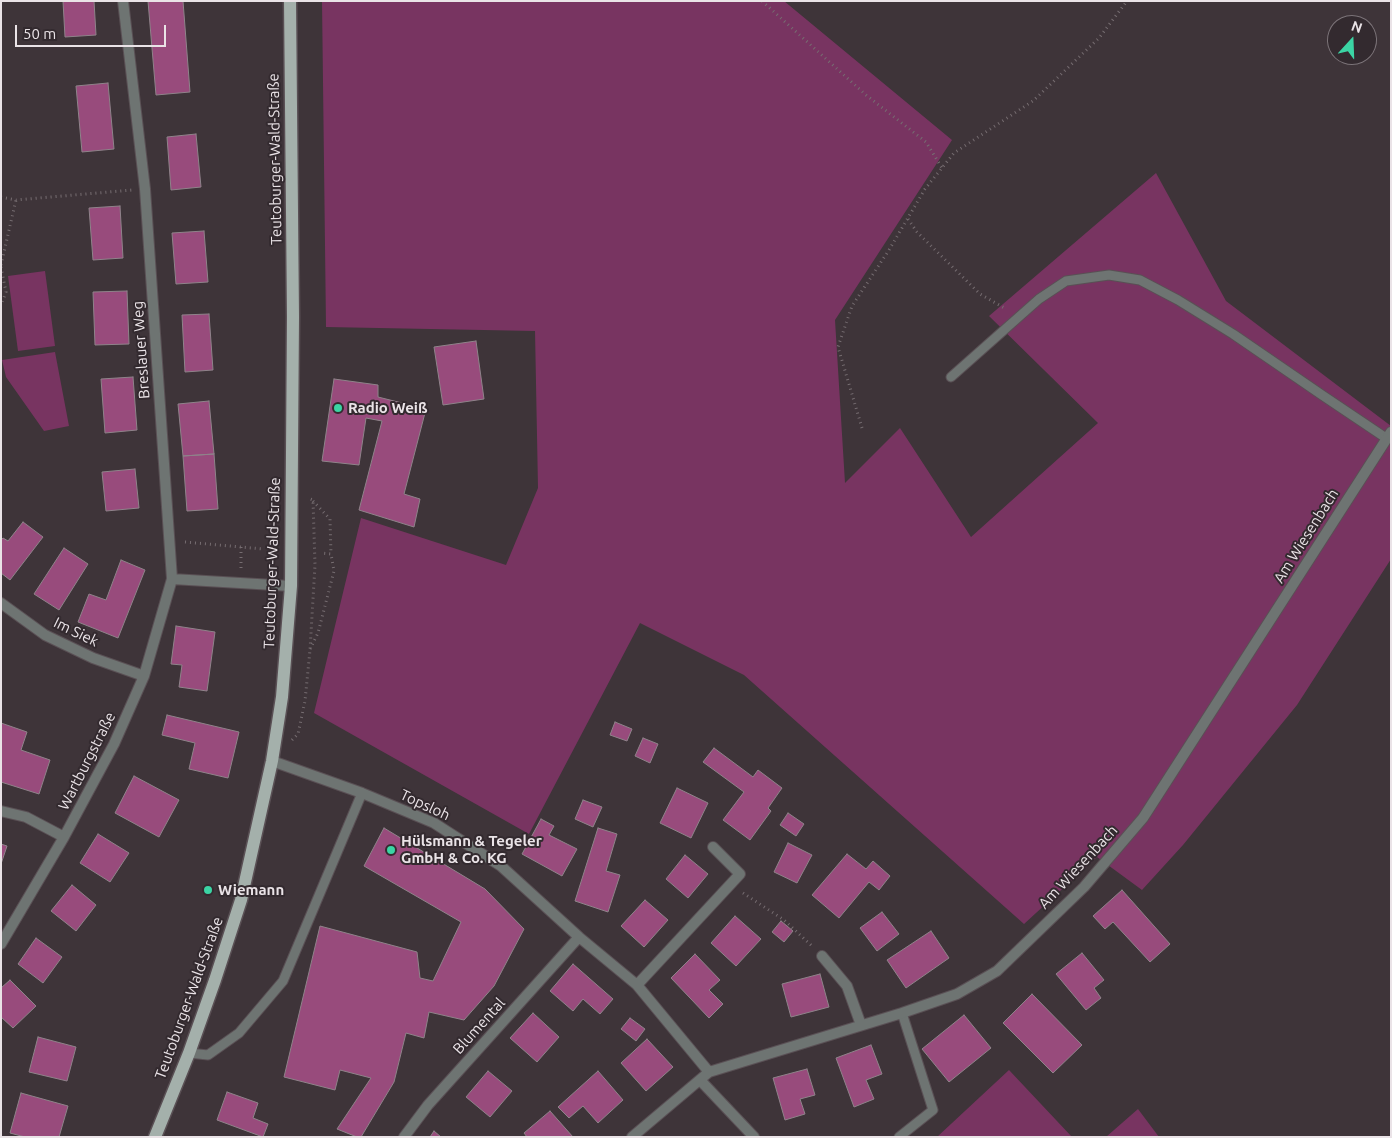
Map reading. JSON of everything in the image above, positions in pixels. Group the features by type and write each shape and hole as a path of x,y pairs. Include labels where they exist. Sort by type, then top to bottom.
{"main road":[{"name":"Teutoburger-Wald-Straße","path":"154,1137 189,1053 216,980 240,900 272,761 282,697 291,586 293,316 290,1"}],"street":[{"name":"Breslauer Weg","path":"123,1 145,189 172,579"},
{"name":"Am Wiesenbach","path":"632,1137 709,1072 902,1013 957,994 997,970 1084,887 1143,818 1388,435"},
{"path":"172,579 291,586"},
{"name":"Wartburgstraße","path":"1,944 64,837 114,744 144,676 172,579"},
{"name":"Im Siek","path":"1,603 45,635 93,658 144,676"},
{"name":"Topsloh","path":"272,761 362,793 434,823 501,866 580,937 638,985 709,1072"},
{"path":"1,811 26,817 64,837"},
{"path":"638,985 740,874 713,847"},
{"name":"Blumental","path":"404,1137 428,1105 580,937"},
{"path":"822,956 847,986 861,1025"},
{"path":"700,1080 754,1137"}],"lane":[{"path":"952,377 1038,299 1066,281 1109,275 1140,280 1178,300 1233,334 1322,396 1388,435"},
{"path":"189,1053 208,1055 239,1033 283,981 362,793"},
{"path":"899,1137 933,1110 902,1013"}],"path":[{"path":"762,1 866,94 926,142 942,168"},
{"path":"862,428 838,347 852,306 926,190 954,153 1033,101 1099,38 1127,1"},
{"path":"1,196 16,200 145,189"},
{"path":"1,305 6,292 1,266 16,200"},
{"path":"908,219 917,232 980,294 1020,316"},
{"path":"310,650 318,633 334,571 331,554 330,519 313,500"},
{"path":"169,540 263,549"},
{"path":"241,547 241,583"},
{"path":"321,553 331,554"},
{"path":"730,885 784,920 822,956"}],"shaded area":[{"path":"322,1 784,1 952,140 835,320 845,483 900,428 971,537 1098,423 989,316 1156,173 1226,301 1391,426 1391,559 1297,705 1183,845 1142,890 1097,857 1024,924 744,675 640,623 529,834 314,713 361,518 506,565 538,488 535,331 326,327"},
{"path":"45,271 55,346 18,351 8,276"},
{"path":"55,352 69,426 44,431 6,377 2,360"},
{"path":"1009,1070 1072,1137 937,1137"},
{"path":"1138,1109 1159,1137 1106,1137"}],"building":[{"path":"63,1 94,1 96,35 65,37"},
{"path":"148,1 183,1 190,92 156,95"},
{"path":"108,83 114,149 82,152 76,86"},
{"path":"196,134 201,187 171,190 167,137"},
{"path":"120,206 123,258 93,260 89,208"},
{"path":"204,231 208,282 176,284 172,233"},
{"path":"127,291 129,344 95,345 93,292"},
{"path":"209,314 213,370 185,372 182,315"},
{"path":"476,341 484,399 443,405 434,347"},
{"path":"133,377 137,430 105,433 101,379"},
{"path":"334,379 378,385 378,397 426,409 404,494 420,499 414,527 359,510 382,421 366,418 359,465 322,461"},
{"path":"209,401 214,454 183,456 178,404"},
{"path":"214,454 218,509 187,511 183,456"},
{"path":"135,469 139,508 106,511 102,472"},
{"path":"23,522 43,537 10,580 1,573 1,540 3,538 8,541"},
{"path":"64,548 88,564 59,610 34,594"},
{"path":"121,560 145,570 118,638 78,622 89,594 106,600"},
{"path":"176,626 215,632 207,691 179,687 182,665 171,664"},
{"path":"167,715 239,732 228,778 189,769 195,743 162,735"},
{"path":"615,722 632,729 627,741 610,735"},
{"path":"1,723 27,732 21,750 50,760 39,794 1,782"},
{"path":"643,738 658,744 650,763 635,756"},
{"path":"714,748 753,777 758,770 782,788 768,808 771,811 750,840 723,820 744,792 703,762"},
{"path":"134,776 179,800 159,837 115,813"},
{"path":"677,788 708,803 691,838 660,823"},
{"path":"583,800 602,807 593,827 575,819"},
{"path":"788,813 804,824 796,836 780,825"},
{"path":"541,819 554,826 549,835 577,849 562,876 522,854"},
{"path":"384,828 485,889 524,929 494,986 464,1020 429,1012 424,1038 406,1033 394,1082 361,1137 357,1137 337,1129 371,1078 340,1070 335,1090 284,1077 320,926 417,952 420,978 433,981 461,922 364,866"},
{"path":"598,828 617,834 606,871 620,875 608,912 575,901"},
{"path":"98,834 129,853 110,882 80,863"},
{"path":"788,843 812,855 797,883 774,872"},
{"path":"1,844 7,846 1,864"},
{"path":"847,854 866,869 873,861 890,876 879,890 869,882 839,918 812,895"},
{"path":"685,855 708,874 688,898 666,879"},
{"path":"72,885 96,905 76,931 51,911"},
{"path":"1122,890 1170,944 1150,962 1113,922 1105,929 1093,916"},
{"path":"645,900 668,920 644,947 621,926"},
{"path":"882,912 899,934 877,951 860,928"},
{"path":"735,916 761,939 736,966 711,943"},
{"path":"781,921 793,931 784,942 772,932"},
{"path":"931,931 949,958 906,988 887,960"},
{"path":"36,938 62,957 43,983 18,964"},
{"path":"1082,953 1104,980 1094,988 1101,998 1086,1010 1056,974"},
{"path":"695,954 720,980 709,990 723,1004 709,1018 671,978"},
{"path":"573,964 613,999 600,1014 583,999 573,1011 550,991"},
{"path":"820,974 829,1007 791,1017 782,984"},
{"path":"10,980 36,1006 13,1028 1,1017 1,988"},
{"path":"1032,994 1082,1045 1053,1073 1003,1023"},
{"path":"533,1013 559,1037 537,1062 510,1038"},
{"path":"964,1015 991,1048 949,1082 922,1049"},
{"path":"630,1018 645,1029 636,1041 621,1029"},
{"path":"38,1037 76,1047 67,1081 29,1072"},
{"path":"647,1039 673,1067 646,1091 621,1063"},
{"path":"871,1045 882,1074 866,1080 874,1099 854,1107 836,1058"},
{"path":"807,1069 815,1095 800,1099 805,1114 785,1120 773,1078"},
{"path":"488,1071 512,1091 490,1117 466,1097"},
{"path":"598,1071 623,1100 598,1123 583,1106 569,1118 558,1107"},
{"path":"227,1092 258,1103 253,1118 268,1124 263,1137 217,1120"},
{"path":"21,1093 68,1106 59,1137 25,1137 10,1133"},
{"path":"550,1111 573,1137 527,1137 524,1133"},
{"path":"434,1131 441,1137 430,1137"}],"place":[{"name":"Radio Weiß","path":"338,408"},
{"name":"Hülsmann & Tegeler GmbH & Co. KG","path":"391,850"},
{"name":"Wiemann","path":"208,890"}]}
